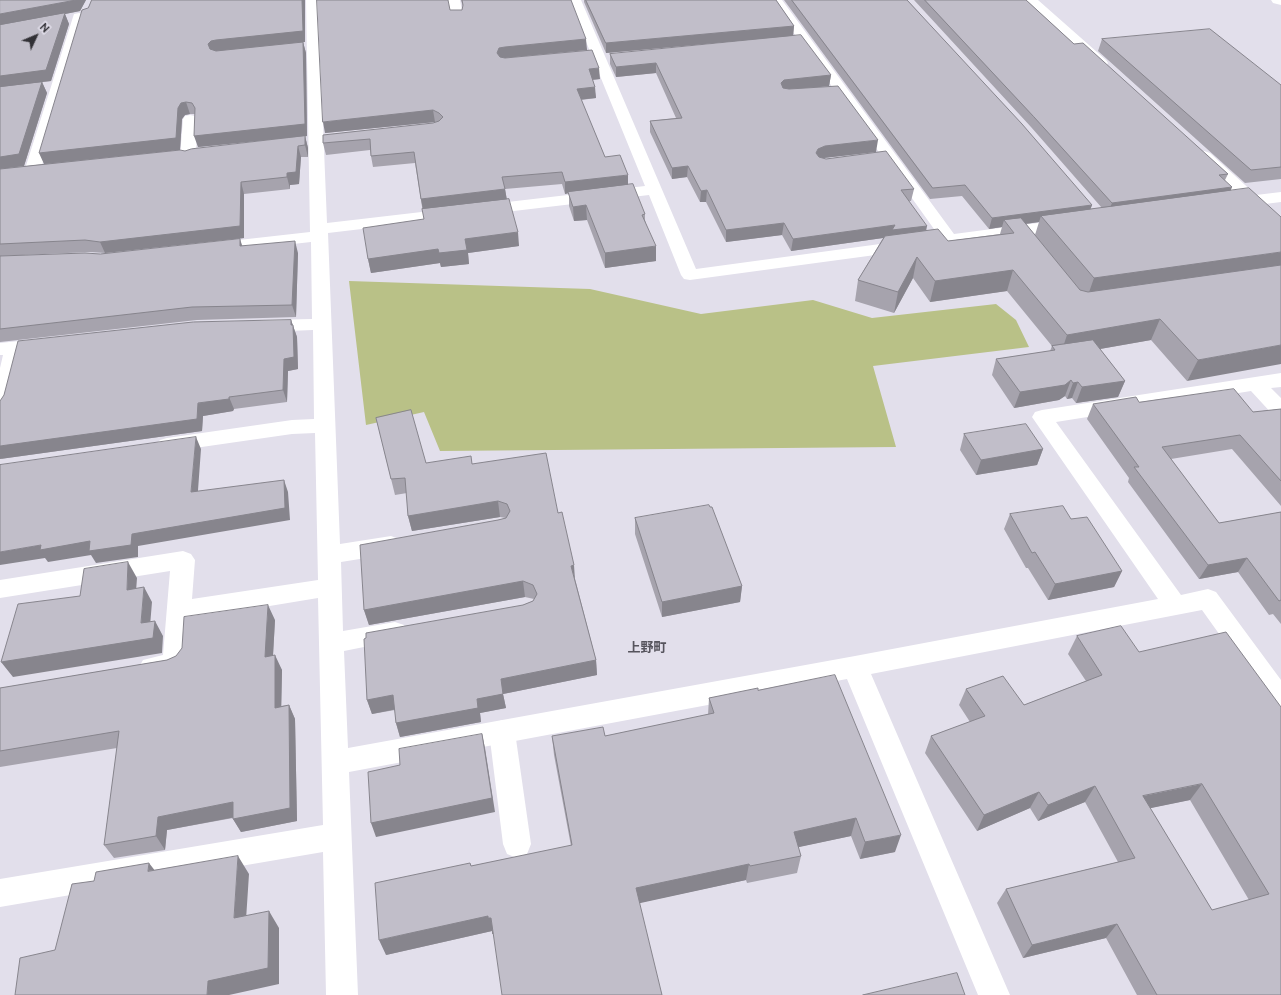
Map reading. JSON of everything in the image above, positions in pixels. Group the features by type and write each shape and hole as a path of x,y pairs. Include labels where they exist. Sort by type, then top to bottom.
{"street":[{"path":"312,0 306,47 317,141 342,995"},
{"path":"454,0 457,16"},
{"path":"576,0 690,275 1087,222"},
{"path":"776,0 840,90 881,156 950,240"},
{"path":"1031,0 1113,74"},
{"path":"1277,0 1281,1"},
{"path":"32,172 50,88 84,13 64,19"},
{"path":"788,41 804,40"},
{"path":"583,55 616,58"},
{"path":"825,91 840,90"},
{"path":"172,157 195,155 190,119"},
{"path":"1194,148 1281,227"},
{"path":"16,174 47,170"},
{"path":"200,250 319,232 654,190"},
{"path":"1215,205 1281,196"},
{"path":"1020,230 1034,248"},
{"path":"244,326 322,324"},
{"path":"0,407 7,348 62,342"},
{"path":"1176,606 1042,417 1281,380"},
{"path":"1256,384 1281,411"},
{"path":"150,447 292,427 325,425"},
{"path":"329,556 415,541"},
{"path":"0,588 183,560 175,663 129,671"},
{"path":"179,611 330,587"},
{"path":"336,762 855,667 1208,599 1281,700"},
{"path":"332,644 417,628"},
{"path":"855,667 994,995"},
{"path":"502,732 517,844"},
{"path":"0,893 338,836"}],"green space":[{"path":"349,281 590,289 701,314 813,300 872,318 996,304 1016,320 1029,347 873,366 896,447 440,451 424,412 366,425"}],"building":[{"path":"0,0 76,0 0,14"},
{"path":"92,0 302,0 303,31 216,40 211,41 208,44 210,49 216,51 303,42 305,124 194,136 195,108 192,103 186,102 181,103 178,108 176,138 39,153 82,10 88,8"},
{"path":"317,0 448,0 450,10 462,10 462,0 571,0 586,39 505,47 499,48 497,53 500,57 505,58 592,50 599,68 589,69 595,87 577,89 605,157 620,155 628,175 565,182 562,172 502,177 505,189 421,199 414,152 371,156 370,139 323,143 323,135 433,123 439,121 443,117 433,110 323,122"},
{"path":"586,0 776,0 794,26 606,43"},
{"path":"792,0 907,0 1022,124 1092,205 992,218 965,185 933,188"},
{"path":"925,0 1026,0 1074,44 1083,43 1228,174 1219,175 1232,187 1112,203"},
{"path":"65,13 46,70 0,76 0,25"},
{"path":"1210,29 1281,85 1281,167 1251,170 1102,39"},
{"path":"801,35 831,75 784,80 781,83 783,88 789,89 838,86 878,140 825,146 818,149 816,153 819,157 826,159 886,151 914,189 901,190 927,226 892,230 895,225 793,239 784,223 726,230 707,190 701,191 688,166 672,168 650,121 682,118 656,63 616,67 610,54"},
{"path":"42,82 19,154 0,157 0,87"},
{"path":"305,136 305,145 298,146 296,172 287,173 287,177 241,182 240,226 100,242 85,240 0,244 0,169 180,150 185,151 191,149"},
{"path":"633,184 645,214 642,215 656,246 605,253 586,205 573,207 568,192"},
{"path":"1249,188 1281,217 1281,252 1094,278 1041,216"},
{"path":"509,199 518,232 465,239 467,250 439,253 438,249 368,259 363,228 424,219 422,209"},
{"path":"1021,218 1080,290 1088,292 1281,265 1281,345 1198,360 1160,319 1067,335 1013,270 935,281 917,257 898,292 858,280 885,236 938,229 948,241 1014,233 1004,220"},
{"path":"240,239 240,246 295,241 292,305 192,307 0,329 0,256 85,253 100,254"},
{"path":"291,320 291,325 293,325 294,357 284,359 283,390 229,397 229,399 198,403 197,419 0,446 0,401 4,395 18,341 193,322"},
{"path":"1093,340 1125,381 1082,387 1078,382 1073,383 1071,380 1065,385 1020,392 996,359 1055,350 1052,346"},
{"path":"1234,389 1253,412 1281,409 1281,481 1240,435 1162,447 1219,523 1281,512 1281,600 1279,601 1247,558 1208,565 1134,467 1139,467 1093,404 1136,397 1139,402"},
{"path":"411,410 426,463 471,456 472,464 546,453 558,513 562,512 574,565 571,566 596,660 501,679 503,694 477,699 478,708 396,723 393,695 367,700 364,639 366,638 366,633 523,605 533,601 537,594 533,585 523,581 364,610 360,545 498,520 506,518 510,511 507,504 498,501 408,516 405,478 391,479 376,418"},
{"path":"1026,424 1043,449 981,460 964,434"},
{"path":"196,437 191,492 284,480 285,508 132,534 131,545 89,551 90,541 40,550 41,545 0,552 0,465"},
{"path":"709,505 712,507 742,586 662,602 635,518"},
{"path":"1063,506 1071,519 1087,517 1122,571 1055,584 1035,552 1032,553 1010,514"},
{"path":"128,562 127,590 144,587 141,623 155,621 153,638 1,662 18,604 80,596 84,569"},
{"path":"268,605 265,657 275,655 275,708 289,705 290,808 233,819 233,802 158,817 156,836 104,845 119,731 0,751 0,688 167,660 176,656 182,648 184,617"},
{"path":"1121,626 1139,652 1226,632 1281,707 1281,995 1157,995 1117,924 1032,945 1006,889 1135,858 1095,786 1048,805 1039,792 984,815 931,736 985,716 966,689 1003,676 1024,705 1102,675 1077,636","holes":["1202,784 1269,894 1212,910 1143,796"]},
{"path":"835,675 901,835 865,842 856,818 794,832 801,856 750,866 749,864 636,888 662,995 502,995 491,918 488,918 488,916 379,940 375,883 470,863 471,866 572,845 552,736 603,727 605,736 714,713 709,698"},
{"path":"482,734 492,798 371,823 368,772 400,765 399,749"},
{"path":"238,856 234,918 269,911 268,968 208,981 207,995 15,995 20,958 55,950 72,884 94,881 96,872 149,863 148,871"},
{"path":"957,973 965,995 863,995"}],"district":[{"name":"上野町","path":"647,648"}]}
